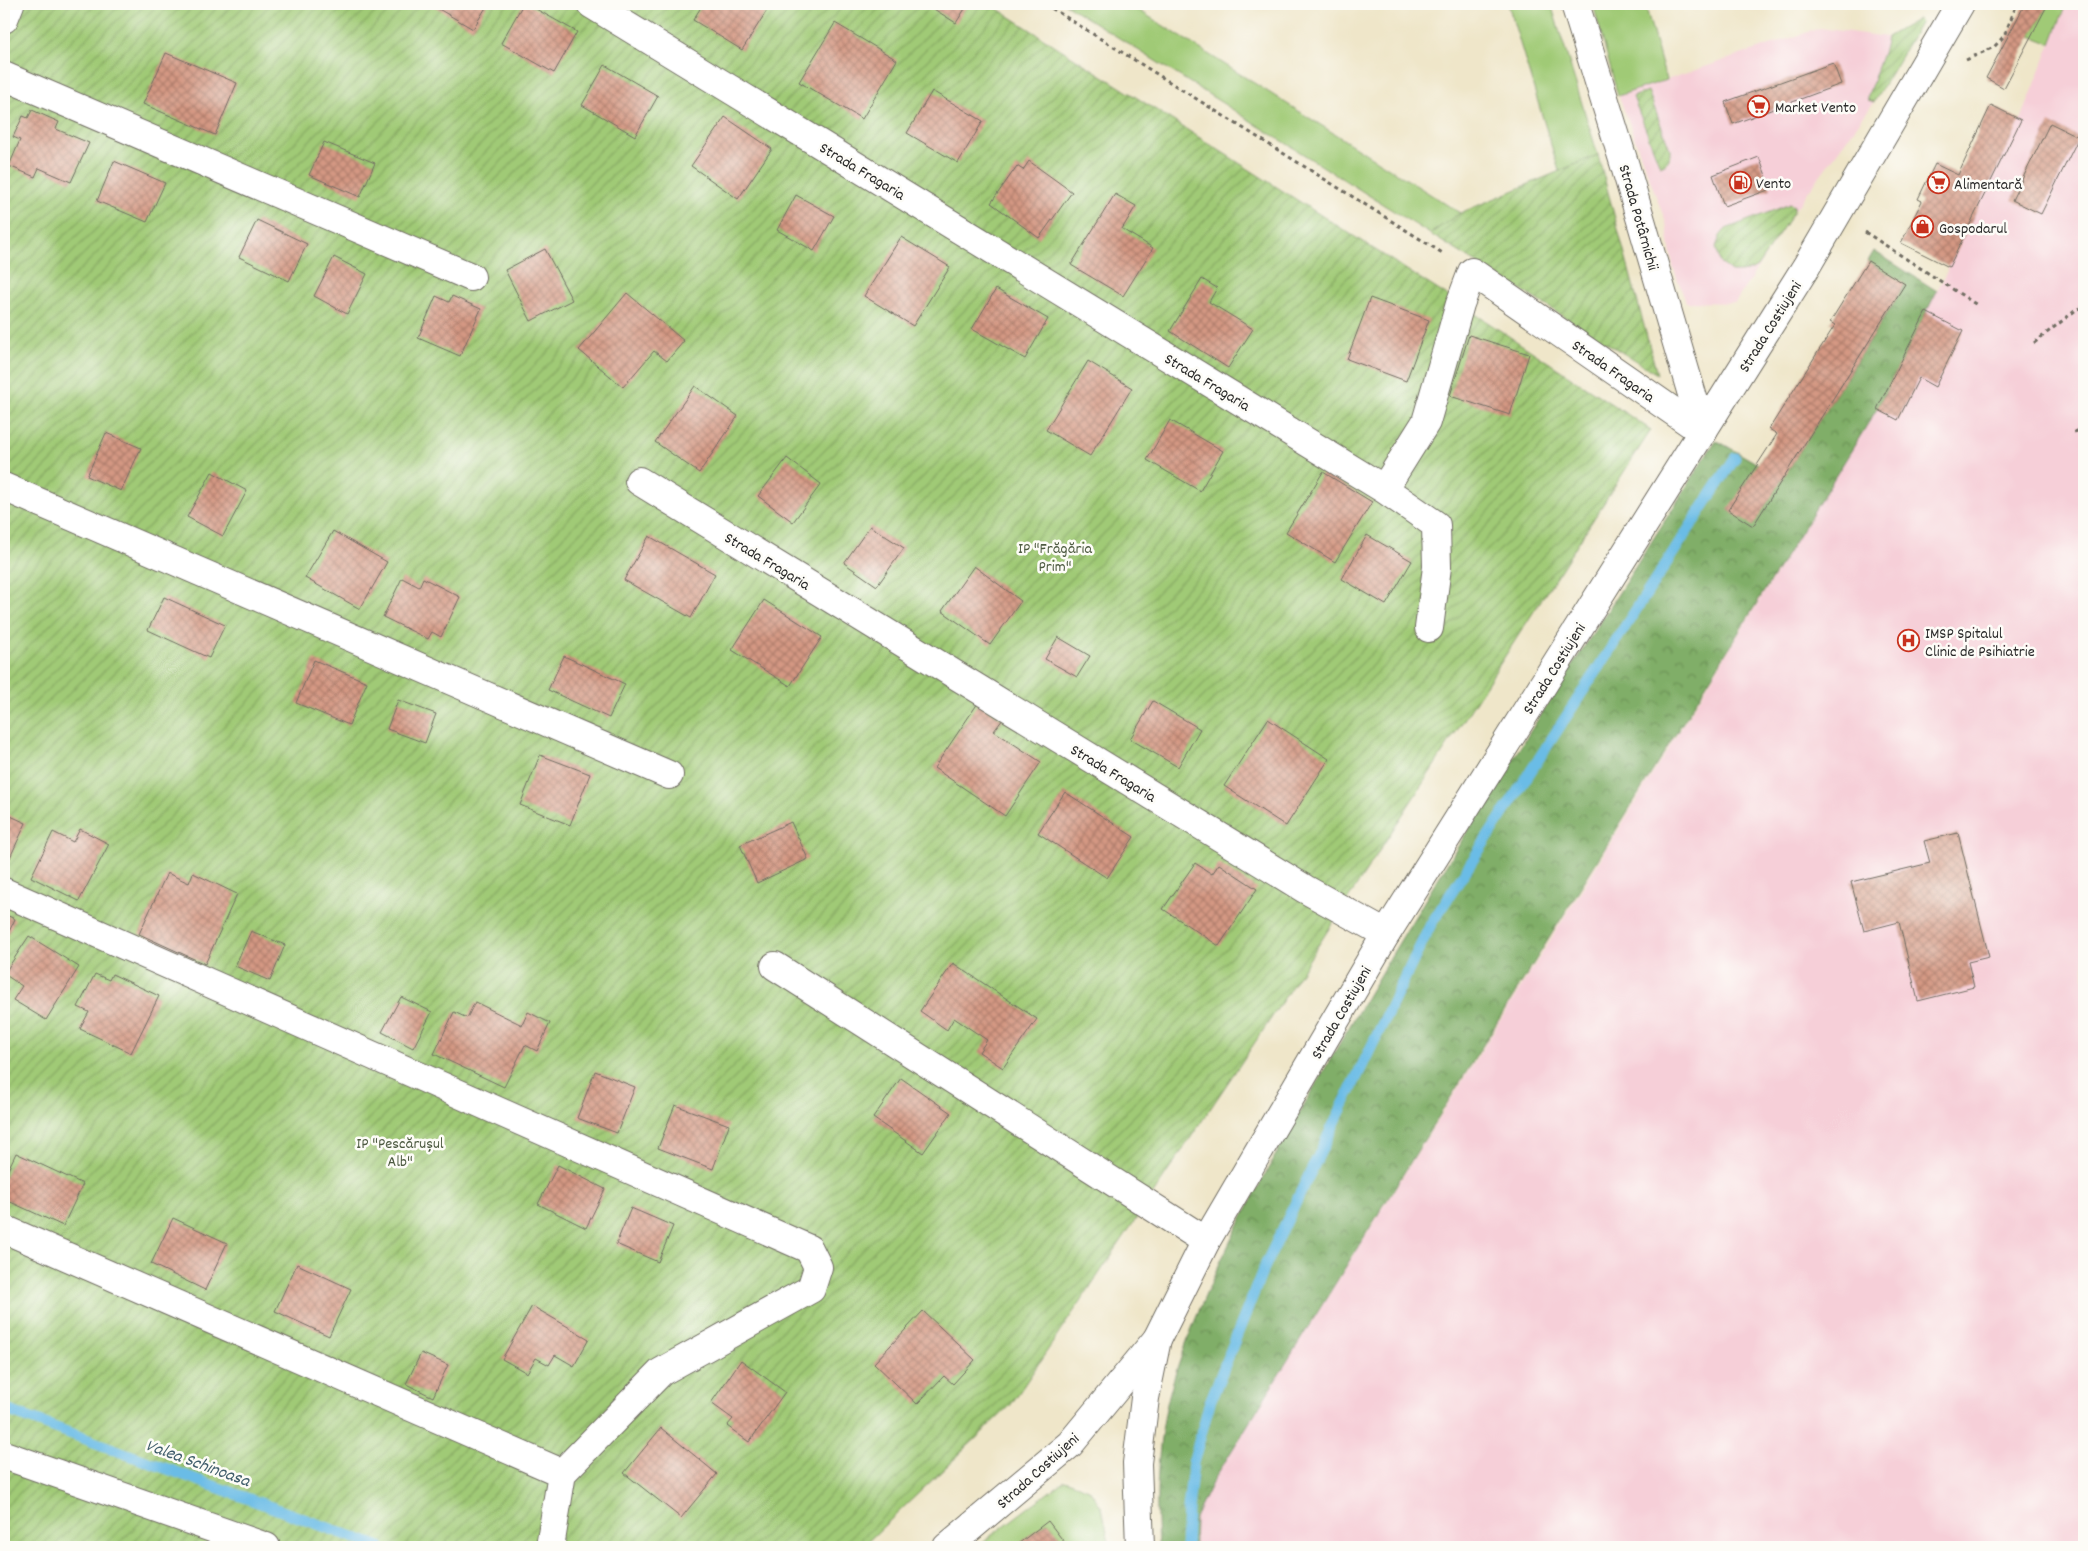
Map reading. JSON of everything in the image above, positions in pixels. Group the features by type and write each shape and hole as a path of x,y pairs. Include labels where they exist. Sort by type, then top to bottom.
{"street":[{"path":"4,19 10,4"},
{"name":"Strada Fragaria","path":"591,4 1384,489 1436,525 1437,567 1429,628"},
{"name":"Strada Potârnichii","path":"1575,4 1626,166 1703,432"},
{"name":"Strada Costiujeni","path":"947,1547 1070,1444 1157,1339 1206,1241 1386,934 1703,432 1838,214 1960,4"},
{"path":"4,76 471,277"},
{"path":"1384,489 1426,422 1460,304 1472,272"},
{"name":"Strada Fragaria","path":"1472,272 1703,432"},
{"name":"Strada Fragaria","path":"639,481 1305,889 1386,934"},
{"path":"4,487 669,775"},
{"path":"4,892 809,1249 818,1267 811,1289 661,1372 562,1473 550,1547"},
{"path":"775,966 1206,1241"},
{"path":"4,1229 562,1473"},
{"name":"Strada Costiujeni","path":"1140,1547 1137,1462 1145,1398 1157,1339"},
{"path":"4,1455 266,1547"}],"path":[{"path":"1045,4 1472,272"},
{"path":"1925,64 1970,60 1994,47 2004,36 2017,4"},
{"path":"1838,214 1977,305"},
{"path":"2034,343 2076,310 2084,307"},
{"path":"2074,432 2084,428"}],"shaded area":[{"name":"IMSP Spitalul Clinic de Psihiatrie","path":"2066,4 2084,4 2084,1547 1194,1547 1195,1518 1213,1481 1592,873 1877,409 2021,120"},
{"path":"1918,19 1921,22 1874,102 1794,211 1735,303 1686,302 1673,267 1666,223 1619,96 1820,28 1887,37"}],"green space":[{"path":"4,4 990,4 1460,304 1651,430 1270,1020 1010,1406 862,1547 4,1547"},
{"path":"1065,4 1129,4 1460,213 1430,234"},
{"path":"1508,4 1551,4 1598,155 1559,171"},
{"path":"1593,4 1645,4 1666,80 1618,96"},
{"path":"2048,4 2066,4 2051,44 2031,36"},
{"path":"1918,19 1921,22 1874,102 1868,100 1887,37"},
{"path":"1648,91 1670,149 1668,160 1660,166 1633,97"},
{"path":"1598,155 1657,374 1430,234 1460,213"},
{"path":"1790,204 1794,206 1794,211 1757,267 1752,270 1731,272 1720,263 1716,247 1720,236 1726,229"},
{"path":"1874,251 1937,291 1877,409 1213,1481 1195,1518 1194,1547 1158,1547 1157,1481 1161,1437 1176,1372 1210,1284 1274,1157 1389,959 1435,884 1716,440 1758,464 1729,510 1753,525 1905,285 1868,261"},
{"path":"1065,1480 1089,1489 1102,1508 1110,1547 1068,1547 1048,1521 1014,1547 976,1547"}],"building":[{"path":"430,4 488,4 473,29"},
{"path":"523,4 527,4 577,32 554,73 501,43"},
{"path":"703,4 771,4 742,50 693,20"},
{"path":"926,4 968,4 956,23"},
{"path":"2025,4 2048,4 2004,88 1986,78"},
{"path":"835,23 897,60 862,119 799,82"},
{"path":"166,53 237,83 215,135 143,104"},
{"path":"1833,63 1841,84 1733,124 1725,102"},
{"path":"605,65 658,96 635,136 582,105"},
{"path":"932,91 983,121 958,163 907,133"},
{"path":"1991,105 2021,120 1949,267 1901,243 1922,201 1918,199 1935,164 1958,175"},
{"path":"32,110 59,122 56,129 89,143 71,182 39,168 35,177 9,166 20,140 13,137 23,116 28,118"},
{"path":"725,117 772,149 738,199 691,166"},
{"path":"2050,123 2079,137 2041,214 2012,200"},
{"path":"324,142 375,163 360,197 309,175"},
{"path":"1759,157 1771,189 1724,206 1713,175"},
{"path":"114,161 165,183 147,222 97,201"},
{"path":"1029,161 1072,192 1039,238 991,203 1017,166 1023,170"},
{"path":"1115,194 1136,206 1122,229 1153,248 1123,296 1071,265"},
{"path":"796,195 834,216 814,251 777,230"},
{"path":"257,220 307,244 289,281 239,257"},
{"path":"901,237 950,267 913,326 864,296"},
{"path":"545,249 572,300 531,321 505,270"},
{"path":"334,257 367,274 347,314 314,296"},
{"path":"1868,261 1905,284 1753,526 1728,510 1777,434 1769,429 1835,325 1830,322"},
{"path":"1202,279 1217,288 1209,302 1253,329 1228,368 1170,331"},
{"path":"996,289 1048,319 1025,359 972,329"},
{"path":"627,293 684,341 667,361 654,351 623,387 579,350"},
{"path":"436,296 449,302 452,296 481,309 460,356 418,338"},
{"path":"1370,298 1429,320 1406,381 1347,359"},
{"path":"1926,312 1963,331 1935,387 1919,378 1898,420 1877,409"},
{"path":"1469,335 1529,354 1510,415 1450,396"},
{"path":"1088,361 1132,388 1090,456 1046,430"},
{"path":"695,386 738,416 699,473 655,442"},
{"path":"1170,420 1223,451 1200,491 1147,460"},
{"path":"106,433 141,448 121,491 87,476"},
{"path":"787,458 821,484 793,522 758,496"},
{"path":"212,472 247,491 223,536 187,517"},
{"path":"1323,472 1372,502 1335,562 1286,532"},
{"path":"870,526 904,548 877,586 844,563"},
{"path":"333,531 387,562 360,609 305,578"},
{"path":"1367,535 1412,561 1386,605 1342,579"},
{"path":"649,536 715,574 691,618 624,580"},
{"path":"974,566 1021,601 990,645 942,611"},
{"path":"402,578 419,587 423,578 460,597 441,637 432,632 428,639 383,617"},
{"path":"164,597 225,625 209,658 148,630"},
{"path":"764,600 822,637 790,686 732,650"},
{"path":"1058,637 1090,656 1077,677 1045,659"},
{"path":"564,656 625,684 609,718 548,690"},
{"path":"314,660 367,682 349,725 296,703"},
{"path":"398,700 436,714 425,743 387,729"},
{"path":"1153,701 1200,729 1178,767 1130,739"},
{"path":"978,703 1003,719 994,731 1041,762 1005,816 934,768"},
{"path":"1268,719 1329,759 1286,826 1224,786"},
{"path":"540,755 590,774 570,825 520,805"},
{"path":"1065,792 1134,837 1107,878 1038,833"},
{"path":"4,813 26,823 7,864 4,862"},
{"path":"791,822 808,859 757,883 740,845"},
{"path":"80,829 109,844 79,901 31,877 53,832 73,842"},
{"path":"1958,833 1989,957 1968,962 1974,987 1918,1001 1899,922 1864,931 1851,882 1930,863 1924,841"},
{"path":"1195,863 1212,874 1219,864 1257,889 1219,946 1163,909"},
{"path":"167,873 189,883 193,873 237,894 205,964 139,934"},
{"path":"4,914 15,919 6,938 4,937"},
{"path":"251,931 285,945 270,981 235,966"},
{"path":"29,936 79,967 46,1020 13,1000 22,986 4,974"},
{"path":"953,963 1037,1019 1003,1068 979,1052 987,1040 954,1018 947,1030 920,1011"},
{"path":"95,974 109,980 112,974 159,996 131,1053 80,1029 89,1012 78,1007"},
{"path":"401,997 432,1012 413,1048 382,1032"},
{"path":"475,1002 522,1025 528,1012 550,1023 537,1051 525,1045 504,1087 434,1054 454,1012 467,1018"},
{"path":"595,1071 635,1087 617,1133 577,1118"},
{"path":"901,1078 951,1113 923,1153 873,1118"},
{"path":"675,1105 729,1125 713,1169 658,1148"},
{"path":"16,1153 83,1184 63,1226 4,1199 4,1178"},
{"path":"558,1165 605,1189 586,1228 538,1204"},
{"path":"631,1208 673,1226 658,1262 616,1244"},
{"path":"173,1218 227,1243 205,1290 151,1264"},
{"path":"297,1264 351,1289 329,1336 275,1311"},
{"path":"532,1306 589,1339 574,1366 555,1355 549,1365 536,1358 527,1373 502,1359"},
{"path":"923,1311 975,1360 953,1384 944,1376 917,1404 874,1363"},
{"path":"421,1353 448,1365 433,1397 406,1384"},
{"path":"741,1360 785,1392 749,1442 727,1426 733,1419 711,1403"},
{"path":"661,1428 717,1474 681,1518 624,1473"},
{"path":"1048,1521 1068,1547 1014,1547"}],"waterway":[{"path":"1186,1547 1193,1463 1210,1402 1263,1270 1431,924 1735,458"},
{"name":"Valea Schinoasa","path":"4,1409 380,1547"}],"place":[{"name":"Market Vento","path":"1759,106"},
{"name":"Vento","path":"1740,182"},
{"name":"Alimentară","path":"1938,183"},
{"name":"Gospodarul","path":"1923,227"},
{"name":"IMSP Spitalul Clinic de Psihiatrie","path":"1909,641"}],"park label":[{"name":"IP \"Frăgăria Prim\"","path":"1055,556"},
{"name":"IP \"Pescărușul Alb\"","path":"400,1151"}]}
